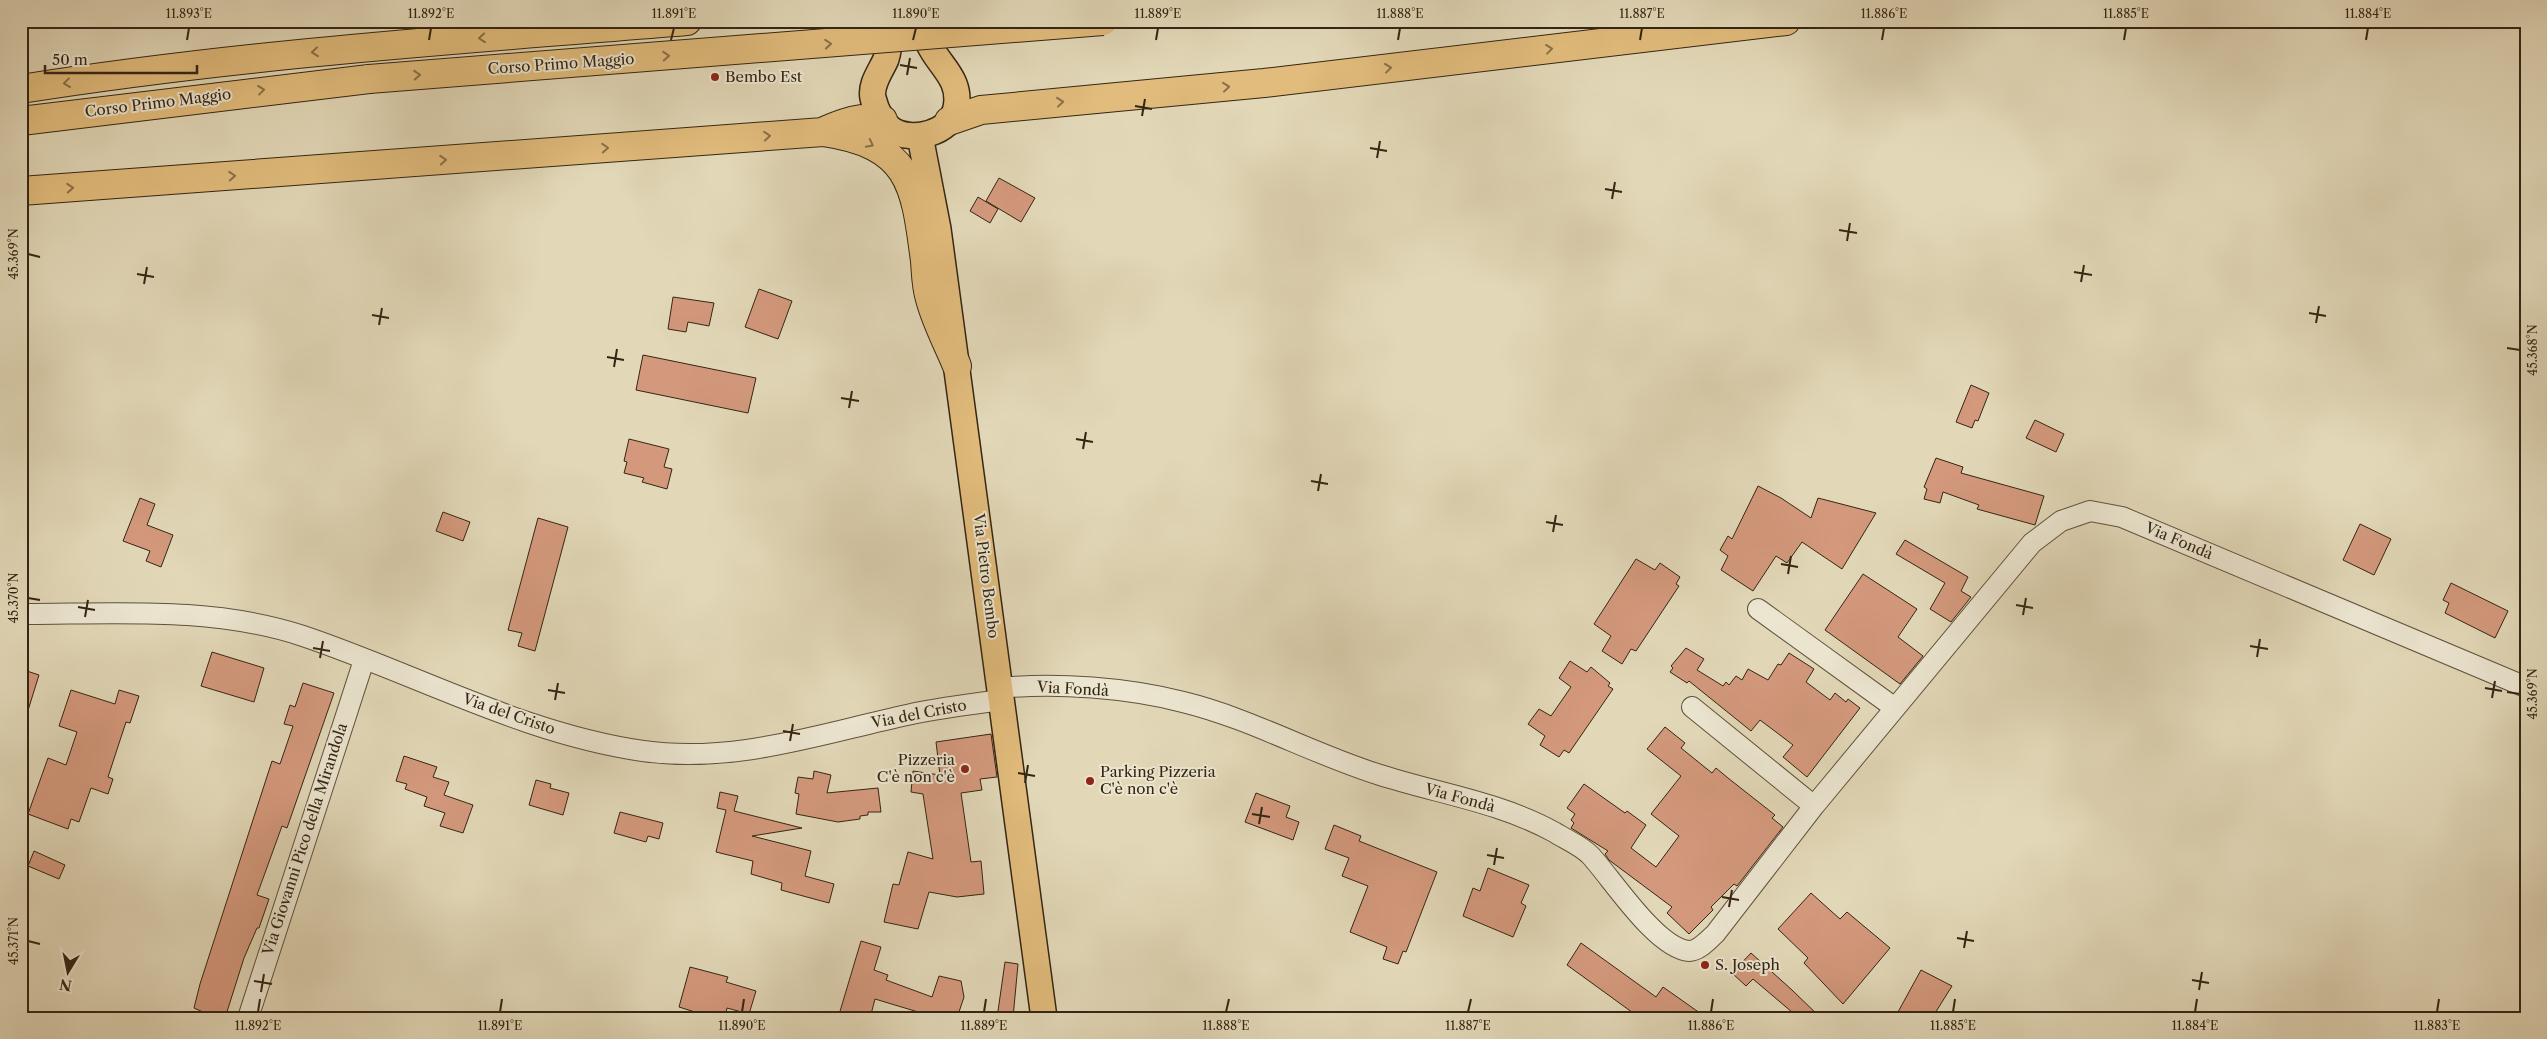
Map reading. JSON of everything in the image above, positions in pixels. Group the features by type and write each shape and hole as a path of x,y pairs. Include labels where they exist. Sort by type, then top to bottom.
{"highway":[{"path":"21,89 204,64 363,47 687,21"},
{"name":"Corso Primo Maggio","path":"21,121 369,79 1103,21"},
{"path":"950,121 982,110 1264,83 1786,21"},
{"path":"823,132 850,120 868,118 883,120"},
{"path":"21,191 823,132 847,135 865,141 890,155 911,184 919,216 930,299 957,366"}],"main road":[{"path":"888,21 890,42 886,60 877,76 873,95 883,120 892,130 902,134 920,136 939,129 950,121 956,108 955,86 948,69 929,44 924,21"},
{"name":"Via Pietro Bembo","path":"920,136 938,228 1044,1018"}],"street":[{"name":"Via Fondà","path":"1001,694 1016,687 1099,689 1140,693 1183,702 1237,720 1367,771 1519,815 1553,832 1589,854 1659,937 1680,949 1690,951 1698,949 1715,934 1814,806 2032,543 2061,521 2090,511 2122,517 2526,687"},
{"path":"1758,609 1895,708"},
{"name":"Via del Cristo","path":"21,614 179,615 232,620 302,636 531,722 643,751 701,756 752,751 1001,694"},
{"name":"Via Giovanni Pico della Mirandola","path":"248,1018 364,660"},
{"path":"1692,707 1814,806"}],"building":[{"path":"999,178 1035,198 1021,222 986,201"},
{"path":"978,197 998,209 990,223 970,211"},
{"path":"759,289 792,301 778,339 745,327"},
{"path":"673,297 714,303 709,326 688,322 686,332 668,329"},
{"path":"643,355 756,378 748,413 636,390"},
{"path":"1971,385 1989,393 1978,421 1975,420 1972,428 1956,422"},
{"path":"2035,420 2064,434 2056,452 2026,438"},
{"path":"629,439 669,449 664,467 672,469 667,489 642,482 644,478 624,473 627,462 624,461"},
{"path":"1936,458 1963,467 1961,473 2044,496 2035,525 1977,509 1979,505 1943,492 1940,503 1924,499 1927,489 1924,487"},
{"path":"1758,486 1781,498 1811,518 1818,498 1876,513 1842,569 1802,542 1787,563 1776,556 1753,591 1721,570 1728,556 1720,550 1728,536 1732,539"},
{"path":"140,498 155,504 147,525 173,535 161,567 146,561 150,551 123,541"},
{"path":"443,512 470,522 463,541 436,531"},
{"path":"538,518 568,527 535,651 518,646 522,633 508,630"},
{"path":"2360,524 2391,539 2374,575 2343,560"},
{"path":"1905,540 1968,577 1961,591 1971,597 1951,622 1930,609 1945,583 1896,554"},
{"path":"1636,559 1655,570 1660,563 1680,577 1676,584 1679,586 1636,651 1631,649 1622,664 1602,651 1611,636 1594,624"},
{"path":"1863,574 1917,609 1898,637 1923,656 1900,684 1825,630"},
{"path":"2451,583 2508,611 2495,638 2445,613 2449,603 2443,600"},
{"path":"1686,648 1704,659 1697,670 1723,686 1726,682 1729,685 1736,676 1742,680 1748,669 1768,680 1778,664 1781,665 1789,653 1814,669 1806,682 1830,700 1835,693 1846,702 1848,699 1860,708 1807,777 1783,757 1793,745 1760,720 1751,731 1689,681 1687,683 1670,672 1673,668 1671,666"},
{"path":"212,652 264,668 254,702 201,686"},
{"path":"1570,661 1587,672 1591,667 1610,683 1608,686 1613,689 1569,753 1564,750 1559,757 1540,745 1545,736 1528,724 1539,709 1551,716 1571,687 1559,678"},
{"path":"21,669 39,675 25,720 21,719"},
{"path":"303,683 334,693 287,828 282,826 257,895 269,899 259,928 257,928 244,958 225,1018 201,1018 203,1012 194,1008 200,984 272,761 280,764 293,726 284,724 290,705 295,707"},
{"path":"71,690 115,704 119,690 139,696 130,723 126,722 108,777 113,779 108,794 91,788 79,822 71,819 68,829 28,814 48,758 66,765 77,732 59,726"},
{"path":"1665,727 1685,743 1681,748 1712,773 1716,768 1775,815 1772,818 1783,827 1737,886 1734,884 1711,907 1713,910 1689,934 1667,913 1672,907 1609,860 1605,854 1608,851 1571,828 1574,823 1571,820 1575,814 1567,808 1584,784 1625,813 1627,811 1646,825 1631,848 1656,867 1679,836 1651,814 1681,776 1647,749"},
{"path":"991,734 997,777 980,779 982,790 961,793 971,862 981,861 984,894 957,897 929,892 918,929 884,922 893,884 899,885 908,852 933,859 923,794 911,792 913,771 940,775 936,742"},
{"path":"404,756 437,767 433,777 449,782 444,795 473,805 463,833 440,826 445,813 424,806 427,797 405,789 407,784 396,781"},
{"path":"814,771 831,775 827,793 878,788 881,812 868,812 868,815 860,816 860,819 838,822 796,814 799,794 795,793 798,777 813,779"},
{"path":"536,780 551,784 550,788 569,793 563,815 529,805"},
{"path":"720,792 738,796 734,811 802,828 752,836 811,851 805,876 834,884 829,903 781,890 782,883 751,874 753,861 716,852 726,810 717,808"},
{"path":"1256,793 1290,806 1286,817 1299,822 1293,840 1245,822"},
{"path":"620,812 663,823 659,839 648,836 646,842 614,833"},
{"path":"1334,825 1361,836 1359,841 1437,872 1406,952 1403,951 1398,964 1383,959 1387,947 1350,932 1368,886 1342,876 1349,858 1325,849"},
{"path":"34,851 65,865 59,879 28,866"},
{"path":"1488,868 1529,885 1521,903 1526,906 1513,937 1463,916 1473,888 1480,891"},
{"path":"1811,893 1840,919 1847,912 1890,948 1843,1004 1804,963 1808,958 1778,929"},
{"path":"861,941 881,947 874,970 888,975 886,980 932,997 939,976 961,981 964,997 957,1018 938,1018 875,999 870,1018 838,1018"},
{"path":"1581,943 1656,997 1663,987 1707,1018 1640,1018 1567,965"},
{"path":"1751,953 1821,1018 1799,1018 1753,979 1746,986 1732,973"},
{"path":"1005,962 1018,964 1013,1018 997,1018"},
{"path":"690,967 728,977 726,982 756,991 749,1014 727,1008 725,1018 693,1018 695,1012 679,1007"},
{"path":"1921,970 1952,986 1932,1018 1908,1018 1898,1012"}],"place":[{"name":"Bembo Est","path":"715,77"},
{"name":"Pizzeria C'è non c'è","path":"965,769"},
{"name":"Parking Pizzeria C'è non c'è","path":"1090,781"},
{"name":"S. Joseph","path":"1705,965"}]}
